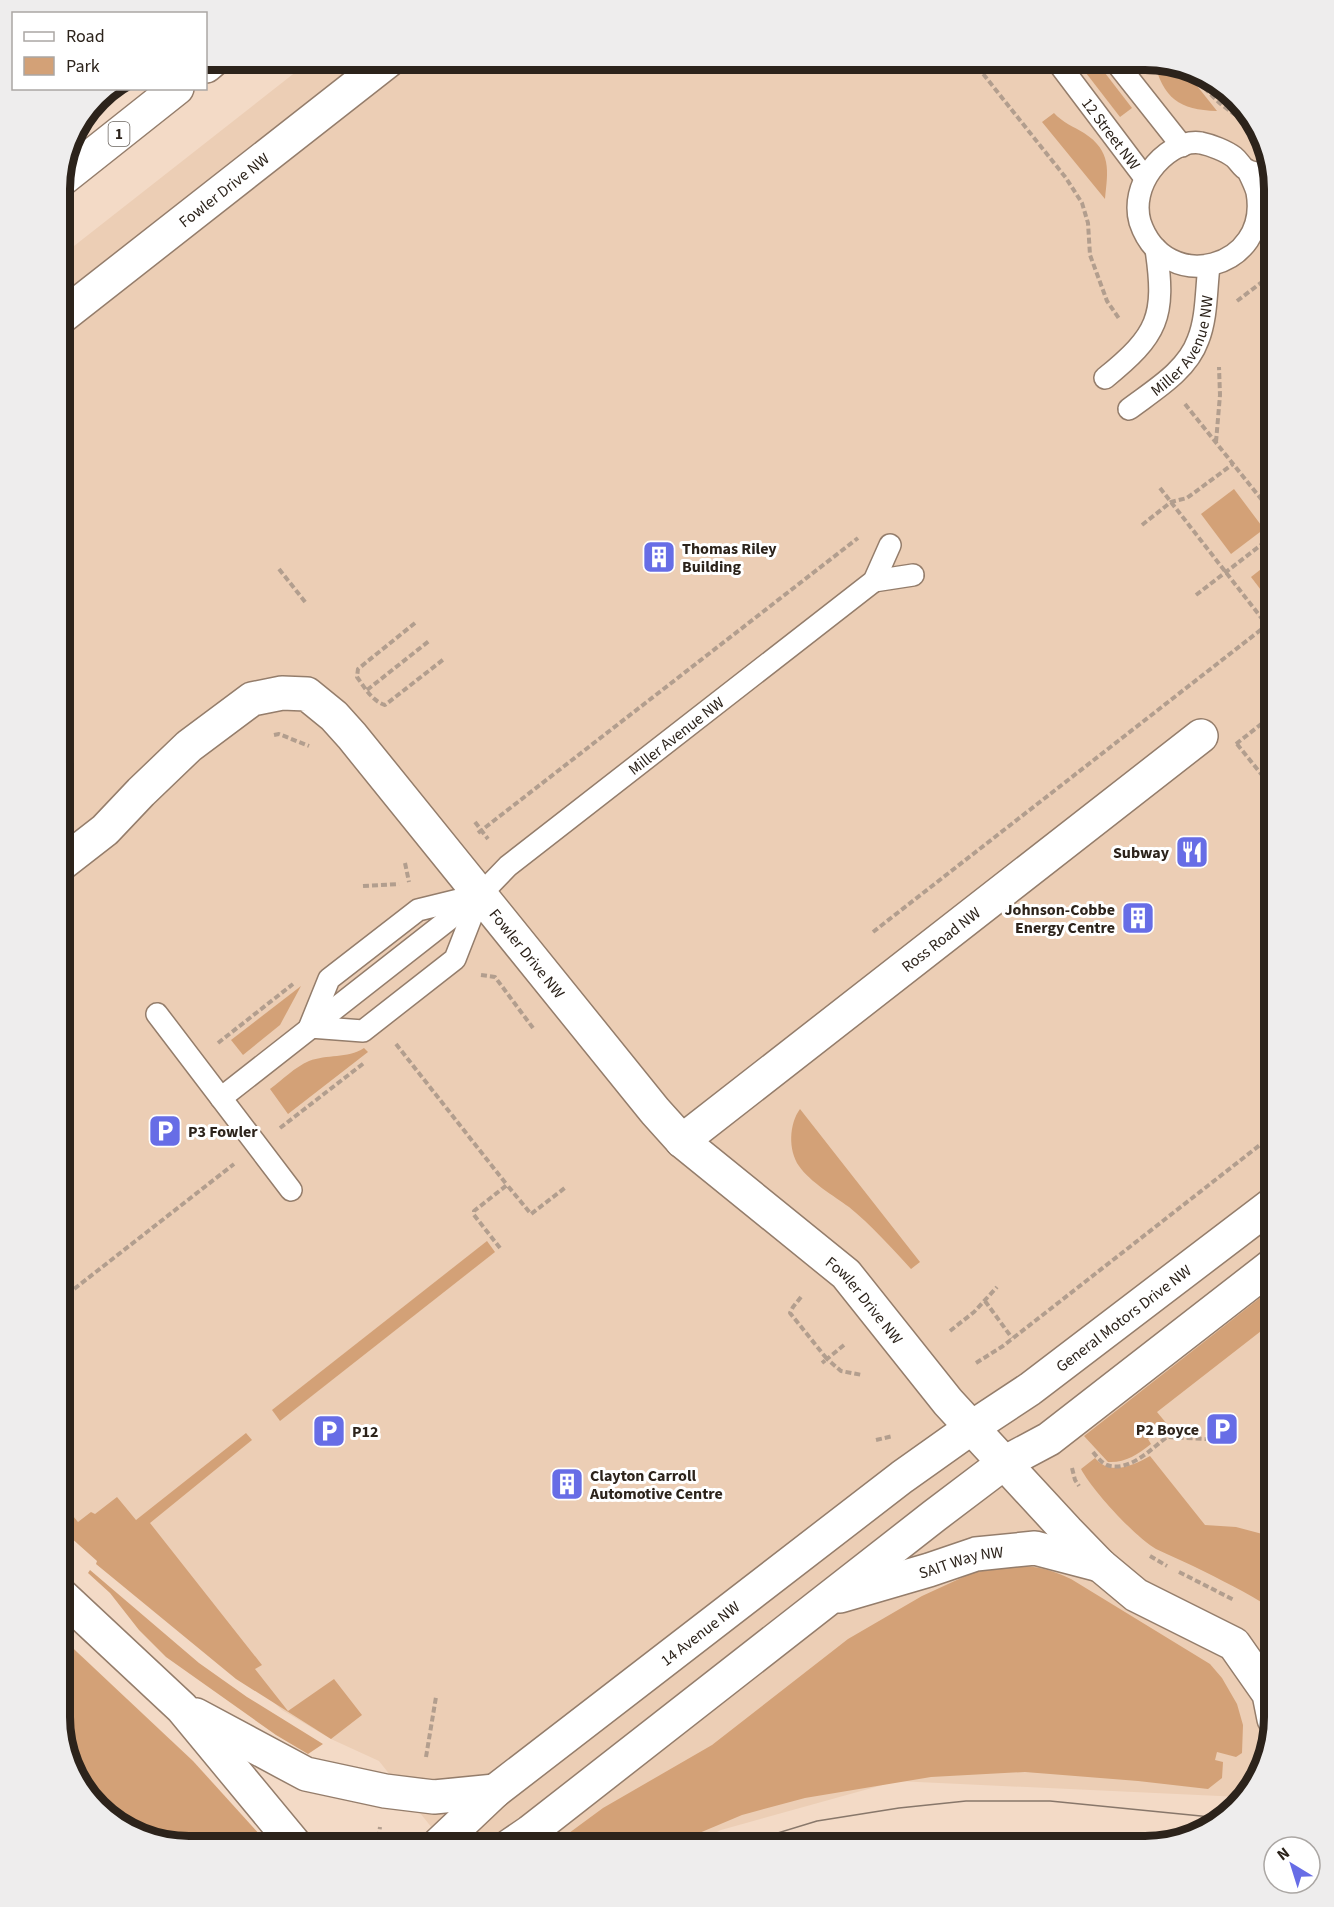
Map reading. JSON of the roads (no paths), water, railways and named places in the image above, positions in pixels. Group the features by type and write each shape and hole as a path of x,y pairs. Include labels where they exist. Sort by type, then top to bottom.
{"main road":[{"name":"Fowler Drive NW","path":"71,309 376,70"},
{"name":"1","path":"73,171 174,90"},
{"name":"Fowler Drive NW","path":"71,857 105,830 189,746 252,699 282,693 308,694 334,716 352,736 654,1111 682,1142 846,1274 970,1428"},
{"name":"Ross Road NW","path":"682,1142 1201,736"},
{"name":"General Motors Drive NW","path":"970,1428 1030,1389 1264,1211"},
{"path":"525,1836 823,1601 1004,1463 1049,1439 1264,1272"},
{"name":"SAIT Way NW","path":"970,1428 1100,1565 1136,1595 1234,1644 1264,1687"},
{"name":"14 Avenue NW","path":"448,1836 495,1791 892,1485 970,1428"},
{"name":"SAIT Way NW","path":"823,1601 976,1554 1035,1548 1100,1565"},
{"path":"70,1603 182,1708 288,1836"},
{"path":"182,1708 306,1774 385,1791 434,1797 495,1791"}],"lane":[{"name":"12 Street NW","path":"1064,71 1145,178"},
{"path":"1123,71 1182,146"},
{"path":"1199,143 1233,156 1248,171 1257,189 1259,210 1264,227 1227,259 1209,266 1190,266 1171,260 1156,249 1144,233 1138,215 1139,196 1145,178 1157,162 1182,146 1199,143"},
{"path":"1248,171 1262,173"},
{"name":"Miller Avenue NW","path":"1105,378 1132,356 1155,324 1160,307 1161,281 1156,249"},
{"name":"Miller Avenue NW","path":"1129,409 1174,374 1193,351 1199,339 1203,320 1209,266"},
{"name":"Miller Avenue NW","path":"480,895 508,866 874,581 891,544"},
{"name":"Miller Avenue NW","path":"874,581 913,575"},
{"path":"221,1098 310,1027 329,979 408,917 418,910 480,895"},
{"path":"310,1027 363,1031 455,959 480,895"},
{"path":"158,1014 291,1190"}],"tram line":[{"path":"768,1836 817,1821 899,1808 966,1801 1050,1801 1210,1817"}],"place":[{"name":"Thomas Riley Building","path":"659,557"},
{"name":"Subway","path":"1192,852"},
{"name":"Johnson-Cobbe Energy Centre","path":"1138,918"},
{"name":"P3 Fowler","path":"165,1131"},
{"name":"P2 Boyce","path":"1222,1429"},
{"name":"P12","path":"329,1431"},
{"name":"Clayton Carroll Automotive Centre","path":"567,1484"}]}
